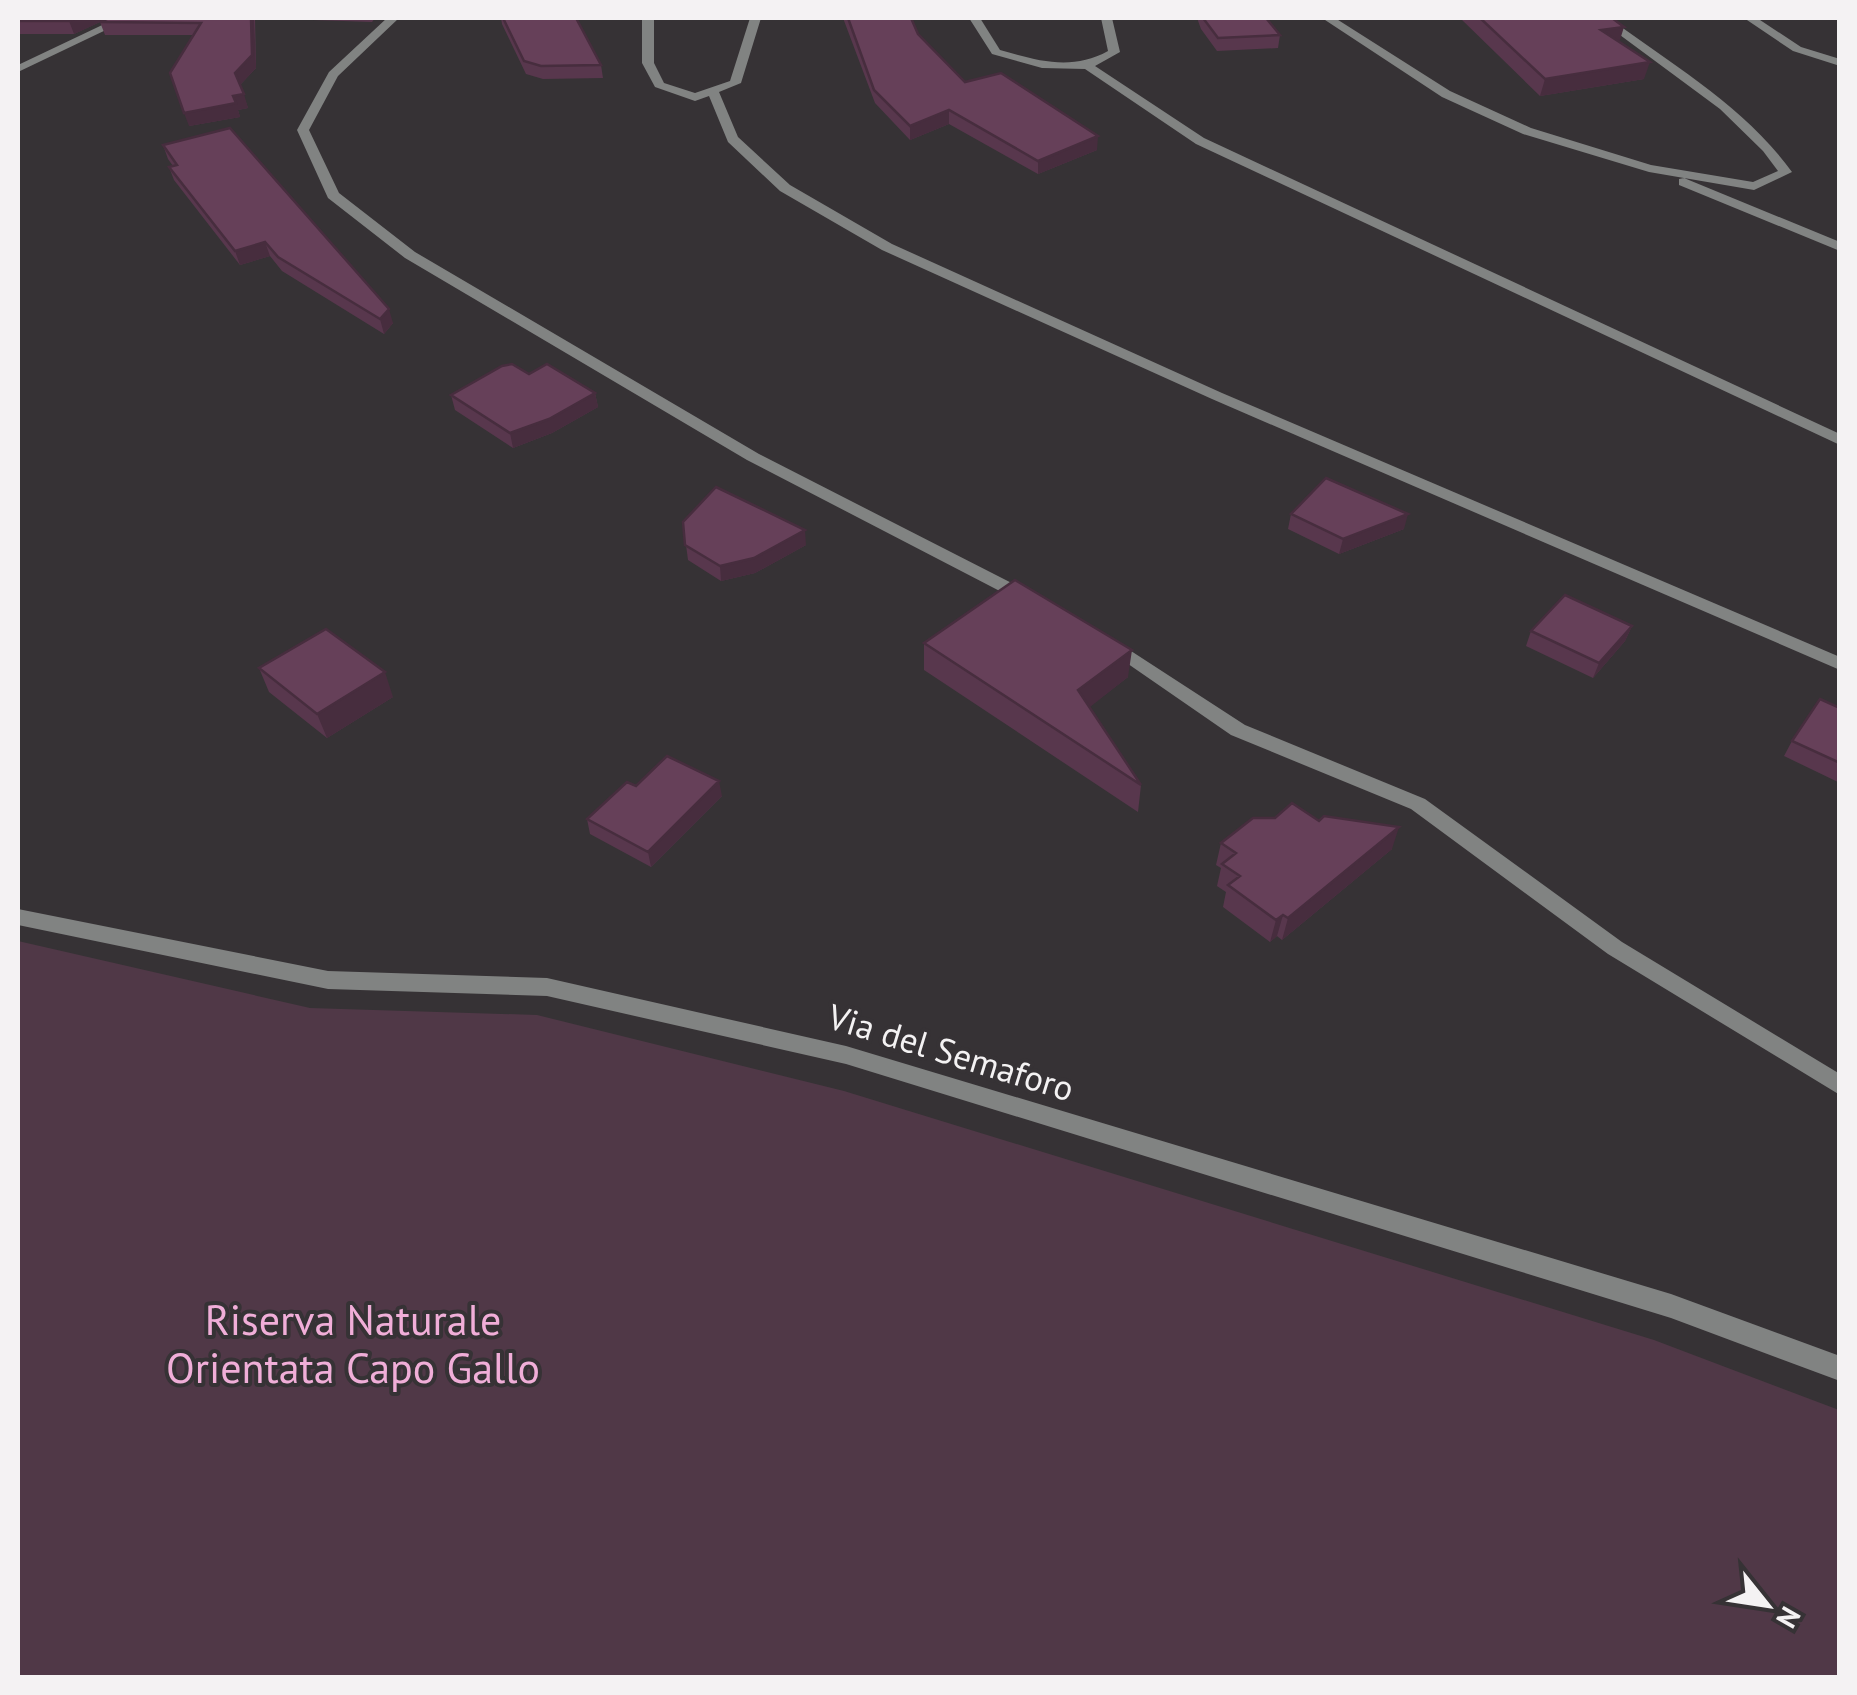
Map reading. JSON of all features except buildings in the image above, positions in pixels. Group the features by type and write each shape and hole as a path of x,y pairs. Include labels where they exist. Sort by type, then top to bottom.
{"street":[{"path":"18,69 125,18"},
{"path":"393,18 333,74 303,130 333,195 410,255 626,384 754,457 1055,612"},
{"path":"648,18 648,64 658,85 695,97 735,83 756,18"},
{"path":"975,18 996,52 1041,65 1090,68 1216,149 1840,440"},
{"path":"1090,68 1114,52 1107,18"},
{"path":"1328,18 1446,94 1527,130 1649,168 1840,247"},
{"path":"1603,18 1692,80 1764,140 1786,172 1754,186 1649,168"},
{"path":"1750,18 1797,49 1840,63"},
{"path":"712,91 732,139 785,188 887,247 1217,396 1840,664"},
{"path":"1091,631 1238,730 1418,804 1615,948 1840,1086"},
{"name":"Via del Semaforo","path":"18,917 328,980 548,987 846,1055 1671,1306 1840,1369"}],"green space":[{"name":"Riserva Naturale Orientata Capo Gallo","path":"18,941 310,1008 537,1015 844,1091 1654,1340 1839,1410 1839,1677 18,1677"}]}
